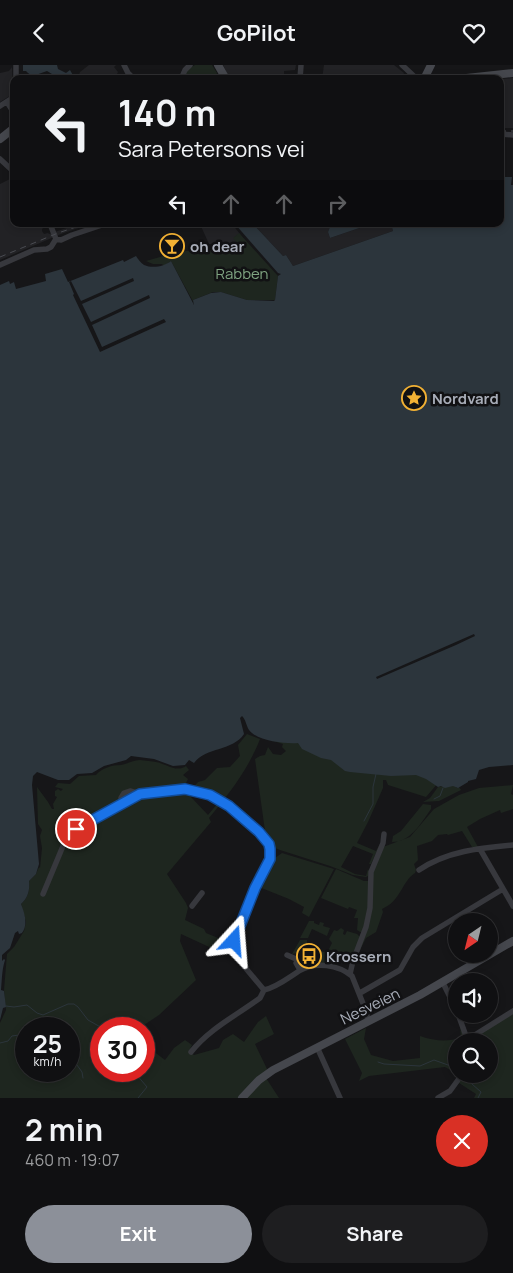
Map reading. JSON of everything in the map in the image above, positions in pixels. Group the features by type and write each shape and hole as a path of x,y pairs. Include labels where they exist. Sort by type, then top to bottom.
{"main road":[{"path":"494,75 513,73"},
{"name":"Nesveien","path":"242,1098 266,1074 443,983 513,941"}],"street":[{"path":"402,65 413,75"},
{"path":"0,106 10,100"},
{"path":"7,102 10,107"},
{"path":"0,159 10,168"},
{"path":"51,227 56,239"},
{"path":"56,239 61,240 96,227"},
{"path":"0,265 34,250 47,249 51,247 56,239"},
{"path":"124,804 121,798 124,793 130,791 140,794 163,793 182,789 210,795 231,808 259,832 269,844 270,859 255,888 234,944 238,959 264,990"},
{"path":"44,894 63,847 73,832 140,794"},
{"path":"350,974 366,927 370,908 371,872 383,843 384,834"},
{"path":"418,870 428,864 467,850 513,845"},
{"path":"480,849 513,906"},
{"path":"360,993 400,970 413,947 422,938 503,889"},
{"path":"192,906 202,893"},
{"path":"287,955 296,959"},
{"path":"296,959 299,956 304,956 313,966"},
{"path":"296,959 300,970"},
{"path":"264,990 272,988 300,970 313,966 330,966 350,974 354,979 370,1020"},
{"path":"443,983 448,993"},
{"path":"191,1052 201,1040 260,999 264,990"},
{"path":"498,1021 513,1011"},
{"path":"462,1023 468,1038 471,1038 494,1023"},
{"path":"317,1047 340,1098"},
{"path":"438,1098 450,1091 456,1083"}],"shaded area":[{"path":"23,65 57,65 58,69 66,73 70,70 73,75 53,75 47,71 31,75 23,71"},
{"path":"89,65 116,65 114,67 118,75 79,75"},
{"path":"223,65 296,65 295,70 284,71 284,75 228,75"},
{"path":"324,65 394,65 404,73 403,75 323,75"},
{"path":"12,67 10,96 0,102 0,73 9,71"},
{"path":"513,78 513,128 504,128 504,79"},
{"path":"504,177 512,177 513,765 489,767 479,770 476,779 468,781 458,788 453,786 438,787 416,775 391,776 350,772 345,771 331,760 321,758 302,749 298,743 279,742 258,737 249,730 242,716 240,718 244,734 239,739 227,746 205,754 194,763 189,760 185,765 173,766 154,759 131,756 126,760 104,766 92,773 77,774 69,780 58,780 37,772 33,776 32,785 39,864 36,874 29,881 27,896 21,904 25,919 24,930 19,934 18,931 15,933 10,948 2,955 2,961 5,960 1,990 4,991 6,1007 3,1008 0,1020 0,285 9,281 10,284 14,282 16,289 46,281 45,274 62,269 68,282 136,256 144,265 151,267 162,266 171,261 194,305 193,300 211,293 221,292 247,300 274,301 278,276 281,274 278,273 238,227 256,227 283,256 286,255 293,266 393,231 392,227 504,227"},
{"path":"10,179 10,227 45,227 42,231 44,234 49,234 69,227 81,227 0,260 0,184"},
{"path":"201,227 234,227 244,239 229,252 219,248 217,250 209,244"},
{"path":"256,227 330,227 328,232 330,238 362,227 392,227 393,231 293,266 286,255 283,256"},
{"path":"330,227 362,227 330,238 328,232"}],"green space":[{"path":"195,65 212,65 217,73 216,75 184,75 186,70"},
{"name":"Rabben","path":"239,233 278,276 275,300 247,300 221,292 213,292 193,300 195,305 171,261 164,266 146,261 174,253 211,247 215,251 222,246 224,248 233,241 237,245 233,238"},
{"path":"250,731 392,761 438,783 426,797 388,785 386,780 383,780 383,788 357,843 376,851 381,842 371,864 369,864 373,854 353,846 341,867 355,874 366,876 368,869 369,871 366,877 353,875 280,850 273,847 266,838 255,759 265,755 268,747 273,754 281,755 286,751 282,747 283,744"},
{"path":"247,734 260,739 238,780 209,818 211,822 167,874 188,908 185,920 204,929 206,933 223,940 220,952 181,934 180,941 196,980 159,1015 155,1018 90,1017 90,1082 155,1082 155,1052 165,1060 174,1048 185,1040 192,1045 189,1051 194,1055 219,1048 223,1040 233,1034 244,1042 258,1022 266,1016 274,1034 255,1044 267,1069 266,1078 279,1098 0,1098 0,1023 6,1010 4,990 7,954 24,931 26,922 21,904 28,894 29,881 40,868 42,848 40,836 42,830 38,824 37,787 52,809 54,809 53,804 57,797 55,796 55,791 63,789 55,787 58,783 70,784 79,776 96,775 107,767 137,760 156,762 179,769 186,766 189,770 183,775 188,779 182,791 190,796 208,815 218,803 210,802 207,797 192,789 198,782 205,780 217,768 230,767 240,756 238,745"},
{"path":"452,784 461,790 439,801 423,802 430,798 438,787"},
{"path":"513,785 511,794 513,795 513,809 501,813 500,810 467,827 478,847 472,847 462,831 448,835 438,835 432,841 417,846 418,860 414,864 415,873 393,901 382,909 383,912 376,932 366,938 358,954 368,927 371,875 383,847 410,837 434,809 459,795 479,788"},
{"path":"423,804 431,805 431,809 415,831 405,839 392,842 393,836 401,831"},
{"path":"282,853 334,869 309,917 302,913 304,907 258,885 272,860"},
{"path":"336,869 364,881 369,881 369,909 362,933 357,930 358,918 354,918 357,910 349,907 348,909 321,898"},
{"path":"309,921 314,921 314,923 319,925 320,922 324,923 323,926 330,928 327,936 312,929 308,938 300,938"},
{"path":"341,928 344,930 343,934 345,935 347,931 360,937 351,962 339,962 335,966 317,963 307,952 292,954 300,940 307,940 307,945 323,952 328,951 332,943 329,939 334,930 337,931"},
{"path":"513,1013 513,1098 474,1098 476,1094 459,1083 498,1083 498,1033 482,1033"},
{"path":"366,1028 364,1039 371,1055 393,1061 420,1058 420,1036 448,1040 448,1069 445,1067 369,1076 359,1081 362,1073 345,1039"},
{"path":"456,1083 459,1083 448,1095"}],"pier":[{"path":"133,278 134,281 82,304 91,322 149,295 150,298 92,325 102,347 164,319 166,322 100,352 73,295 69,282 71,281 81,301"},
{"path":"474,634 475,636 456,645 377,679 376,677"}],"waterway":[{"path":"364,821 373,804 373,787 376,774"},
{"path":"434,799 440,796 443,788"},
{"path":"6,1006 27,1005 43,1015 68,1004 74,1004 90,1021"},
{"path":"0,1043 8,1041 15,1036"},
{"path":"378,1062 420,1066 434,1060 448,1065"},
{"path":"80,1069 83,1078"},
{"path":"138,1098 147,1087 143,1082"},
{"path":"471,1083 481,1092 478,1098"}],"railway":[{"path":"504,131 513,131"},
{"path":"0,257 76,227"}],"place":[{"name":"oh dear","path":"172,246"},
{"name":"Nordvard","path":"414,398"},
{"name":"Krossern","path":"309,956"}],"route":[{"path":"76,829 140,794 189,789 210,795 229,806 259,832 269,844 270,849 270,859 255,888 234,941"}]}
